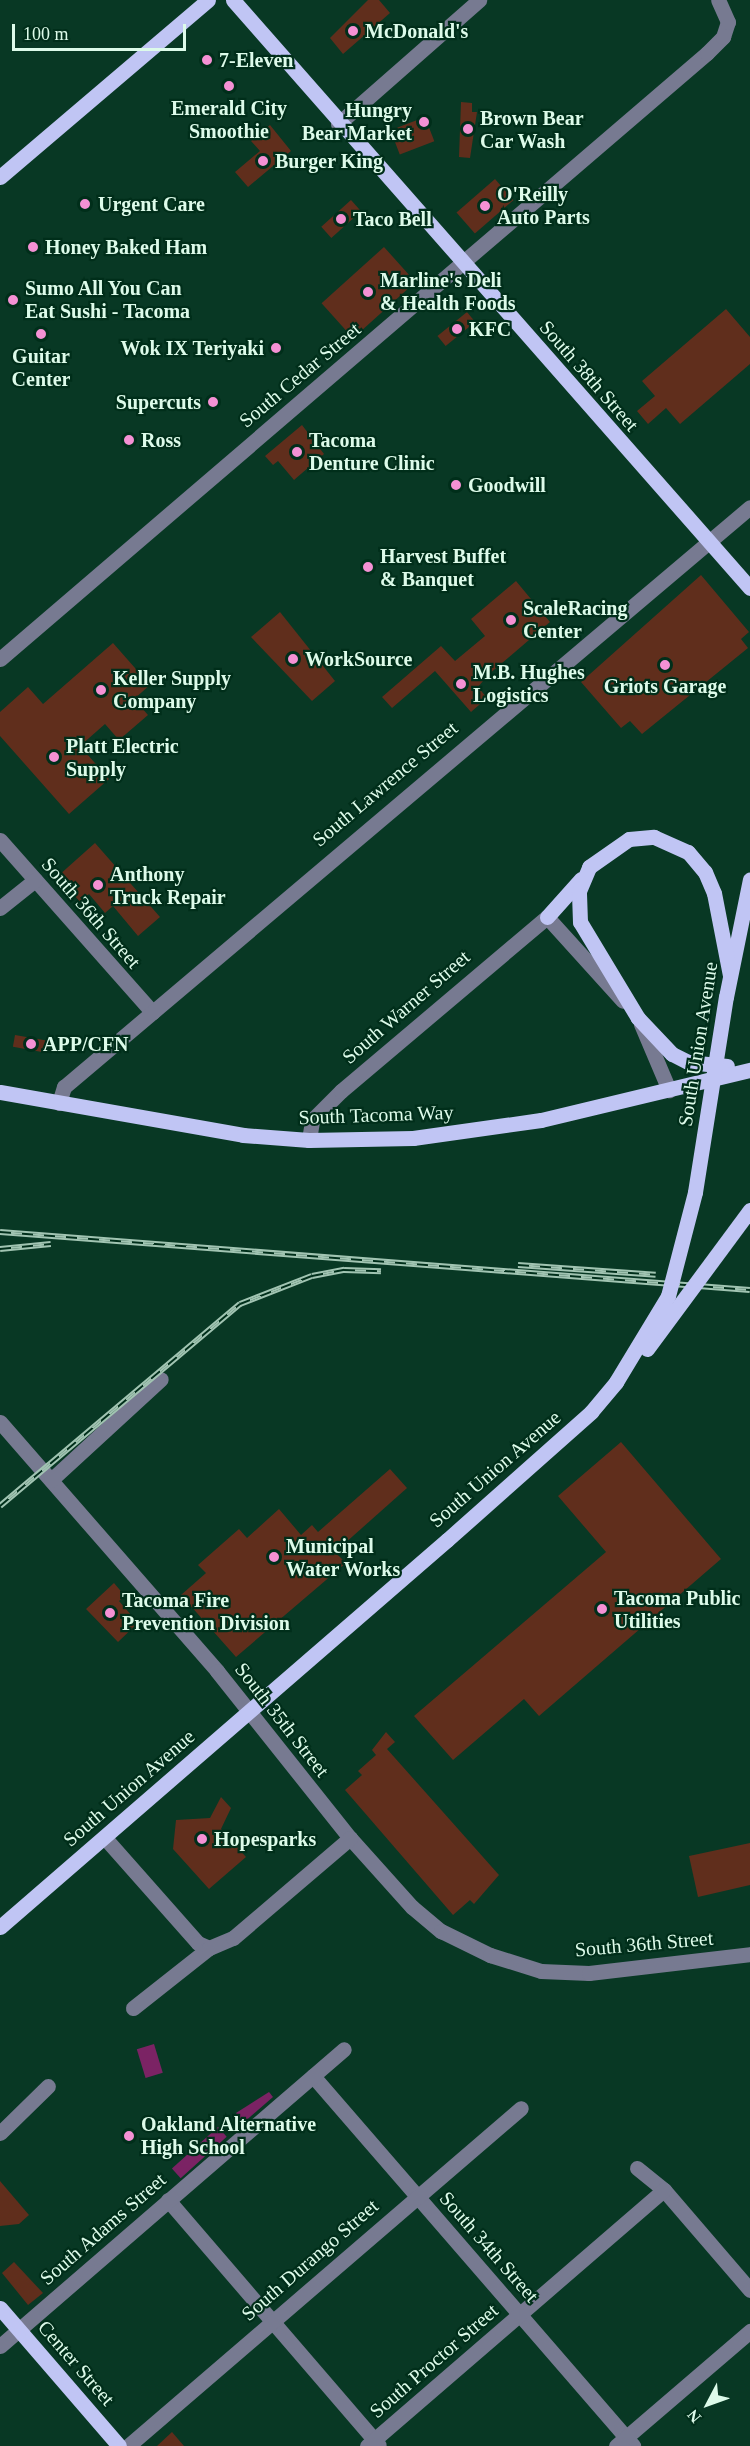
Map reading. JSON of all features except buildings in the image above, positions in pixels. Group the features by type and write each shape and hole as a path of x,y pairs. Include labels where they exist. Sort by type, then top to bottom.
{"main road":[{"path":"0,177 208,0"},
{"name":"South 38th Street","path":"233,0 338,124 750,588"},
{"path":"547,917 600,855 629,839 654,837 677,845 697,861 709,880 730,975"},
{"path":"582,878 580,922 638,1018 672,1054 688,1062 750,1069"},
{"name":"South Union Avenue","path":"0,1928 555,1446 616,1382 668,1296 683,1248 726,997 750,879"},
{"name":"South Tacoma Way","path":"0,1092 190,1128 309,1140 482,1131 669,1090 750,1069"},
{"path":"616,1382 682,1305 750,1210"},
{"name":"Center Street","path":"0,2308 119,2446"}],"street":[{"path":"338,124 479,0"},
{"name":"South Cedar Street","path":"0,659 707,53 723,37 728,22 718,0"},
{"name":"South Lawrence Street","path":"59,1103 64,1087 750,507"},
{"name":"South 36th Street","path":"0,840 152,1012"},
{"path":"0,908 35,880"},
{"path":"547,917 638,1018 669,1090"},
{"name":"South Warner Street","path":"309,1140 312,1120 341,1090 547,917"},
{"path":"51,1480 161,1379"},
{"name":"South 35th Street","path":"0,1422 249,1712 350,1838 412,1907 441,1931"},
{"path":"105,1838 198,1943 209,1948"},
{"path":"133,2008 209,1948 233,1938 350,1838"},
{"name":"South 36th Street","path":"441,1931 490,1955 541,1971 589,1973 750,1954"},
{"name":"South Adams Street","path":"0,2346 344,2049"},
{"name":"South 34th Street","path":"313,2076 520,2315 625,2443"},
{"path":"0,2133 48,2086"},
{"name":"South Durango Street","path":"128,2446 417,2195 521,2108"},
{"path":"637,2168 664,2190 750,2290"},
{"name":"South Proctor Street","path":"374,2444 664,2190"},
{"path":"168,2200 374,2444"},
{"path":"625,2443 750,2331"}],"shaded area":[{"path":"154,2044 163,2073 146,2078 137,2049"},
{"path":"269,2092 273,2097 243,2123 236,2113"},
{"path":"218,2127 227,2137 181,2178 172,2168"}],"railway":[{"path":"0,1232 750,1290"},
{"path":"0,1249 51,1244"},
{"path":"518,1265 656,1275"},
{"path":"0,1506 240,1304 312,1276 344,1270 381,1271"}],"place":[{"name":"McDonald's","path":"353,31"},
{"name":"7-Eleven","path":"207,60"},
{"name":"Emerald City Smoothie","path":"229,86"},
{"name":"Hungry Bear Market","path":"424,122"},
{"name":"Brown Bear Car Wash","path":"468,129"},
{"name":"Burger King","path":"263,161"},
{"name":"Urgent Care","path":"85,204"},
{"name":"O'Reilly Auto Parts","path":"485,206"},
{"name":"Taco Bell","path":"341,219"},
{"name":"Honey Baked Ham","path":"33,247"},
{"name":"Marline's Deli & Health Foods","path":"368,292"},
{"name":"Sumo All You Can Eat Sushi - Tacoma","path":"13,300"},
{"name":"KFC","path":"457,329"},
{"name":"Guitar Center","path":"41,334"},
{"name":"Wok IX Teriyaki","path":"276,348"},
{"name":"Supercuts","path":"213,402"},
{"name":"Ross","path":"129,440"},
{"name":"Tacoma Denture Clinic","path":"297,452"},
{"name":"Goodwill","path":"456,485"},
{"name":"Harvest Buffet & Banquet","path":"368,567"},
{"name":"ScaleRacing Center","path":"511,620"},
{"name":"WorkSource","path":"293,659"},
{"name":"Griots Garage","path":"665,665"},
{"name":"M.B. Hughes Logistics","path":"461,684"},
{"name":"Keller Supply Company","path":"101,690"},
{"name":"Platt Electric Supply","path":"54,757"},
{"name":"Anthony Truck Repair","path":"98,885"},
{"name":"APP/CFN","path":"31,1044"},
{"name":"Municipal Water Works","path":"274,1557"},
{"name":"Tacoma Public Utilities","path":"602,1609"},
{"name":"Tacoma Fire Prevention Division","path":"110,1613"},
{"name":"Hopesparks","path":"202,1839"},
{"name":"Oakland Alternative High School","path":"129,2136"}]}
